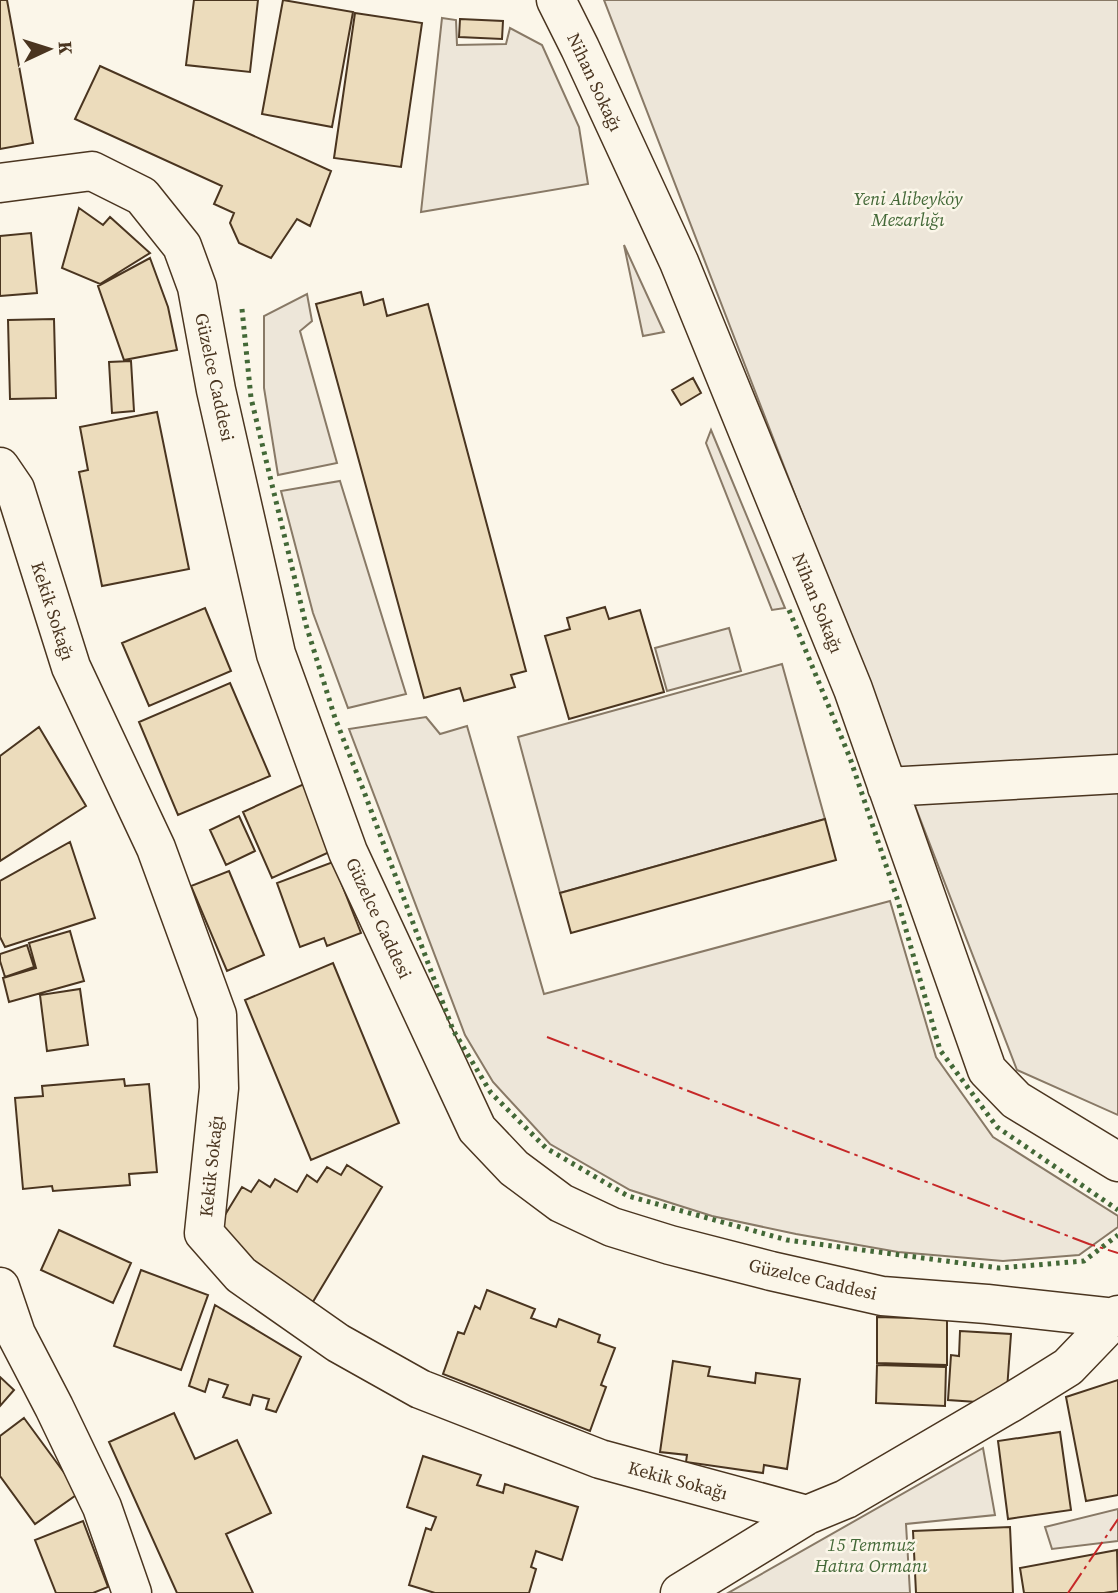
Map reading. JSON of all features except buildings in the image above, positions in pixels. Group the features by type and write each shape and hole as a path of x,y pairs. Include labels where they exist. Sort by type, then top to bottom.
{"street":[{"name":"Nihan Sokağı","path":"556,0 679,262 853,689 987,1070 1016,1100 1118,1162"},
{"name":"Güzelce Caddesi","path":"0,183 92,171 142,196 182,246 197,288 216,390 280,666 348,852 477,1129 514,1168 561,1203 612,1227 771,1271 882,1296 1117,1316"},
{"name":"Kekik Sokağı","path":"0,467 15,489 71,667 156,848 216,1015 219,1088 204,1233 241,1275 338,1343 420,1389 600,1459 807,1515"},
{"path":"887,787 1118,774"},
{"path":"0,1287 16,1334 102,1507 132,1593"},
{"path":"680,1593 807,1515 846,1499 1068,1367 1117,1316"}],"green space":[{"name":"Yeni Alibeyköy Mezarlığı","path":"604,0 1118,0 1118,1115 1017,1070"},
{"path":"442,18 456,20 457,45 506,44 510,28 542,45 579,127 588,184 421,212"},
{"path":"624,245 664,332 643,336"},
{"path":"307,294 312,321 300,331 337,463 278,475 264,388 264,316"},
{"path":"711,430 785,608 772,610 706,443"},
{"path":"340,481 406,694 348,708 313,613 281,491"},
{"path":"729,628 741,671 667,691 655,648"},
{"path":"782,664 825,819 560,893 518,737"},
{"path":"426,717 440,734 467,726 544,994 890,901 936,1057 993,1137 1118,1216 1118,1227 1079,1255 1003,1261 898,1252 712,1216 630,1190 550,1144 493,1082 465,1035 349,729"},
{"name":"15 Temmuz Hatıra Ormanı","path":"983,1448 995,1515 906,1524 910,1593 728,1593"},
{"path":"1118,1509 1118,1541 1052,1549 1045,1527"}],"hedge":[{"path":"242,309 251,398 306,625 335,718 453,1030 491,1093 546,1148 628,1196 787,1240 999,1268 1084,1261 1118,1235"},
{"path":"789,610 850,758 897,898 940,1050 997,1127 1118,1210"}],"power":[{"path":"547,1037 1118,1253"},
{"path":"1068,1593 1118,1519"}]}
